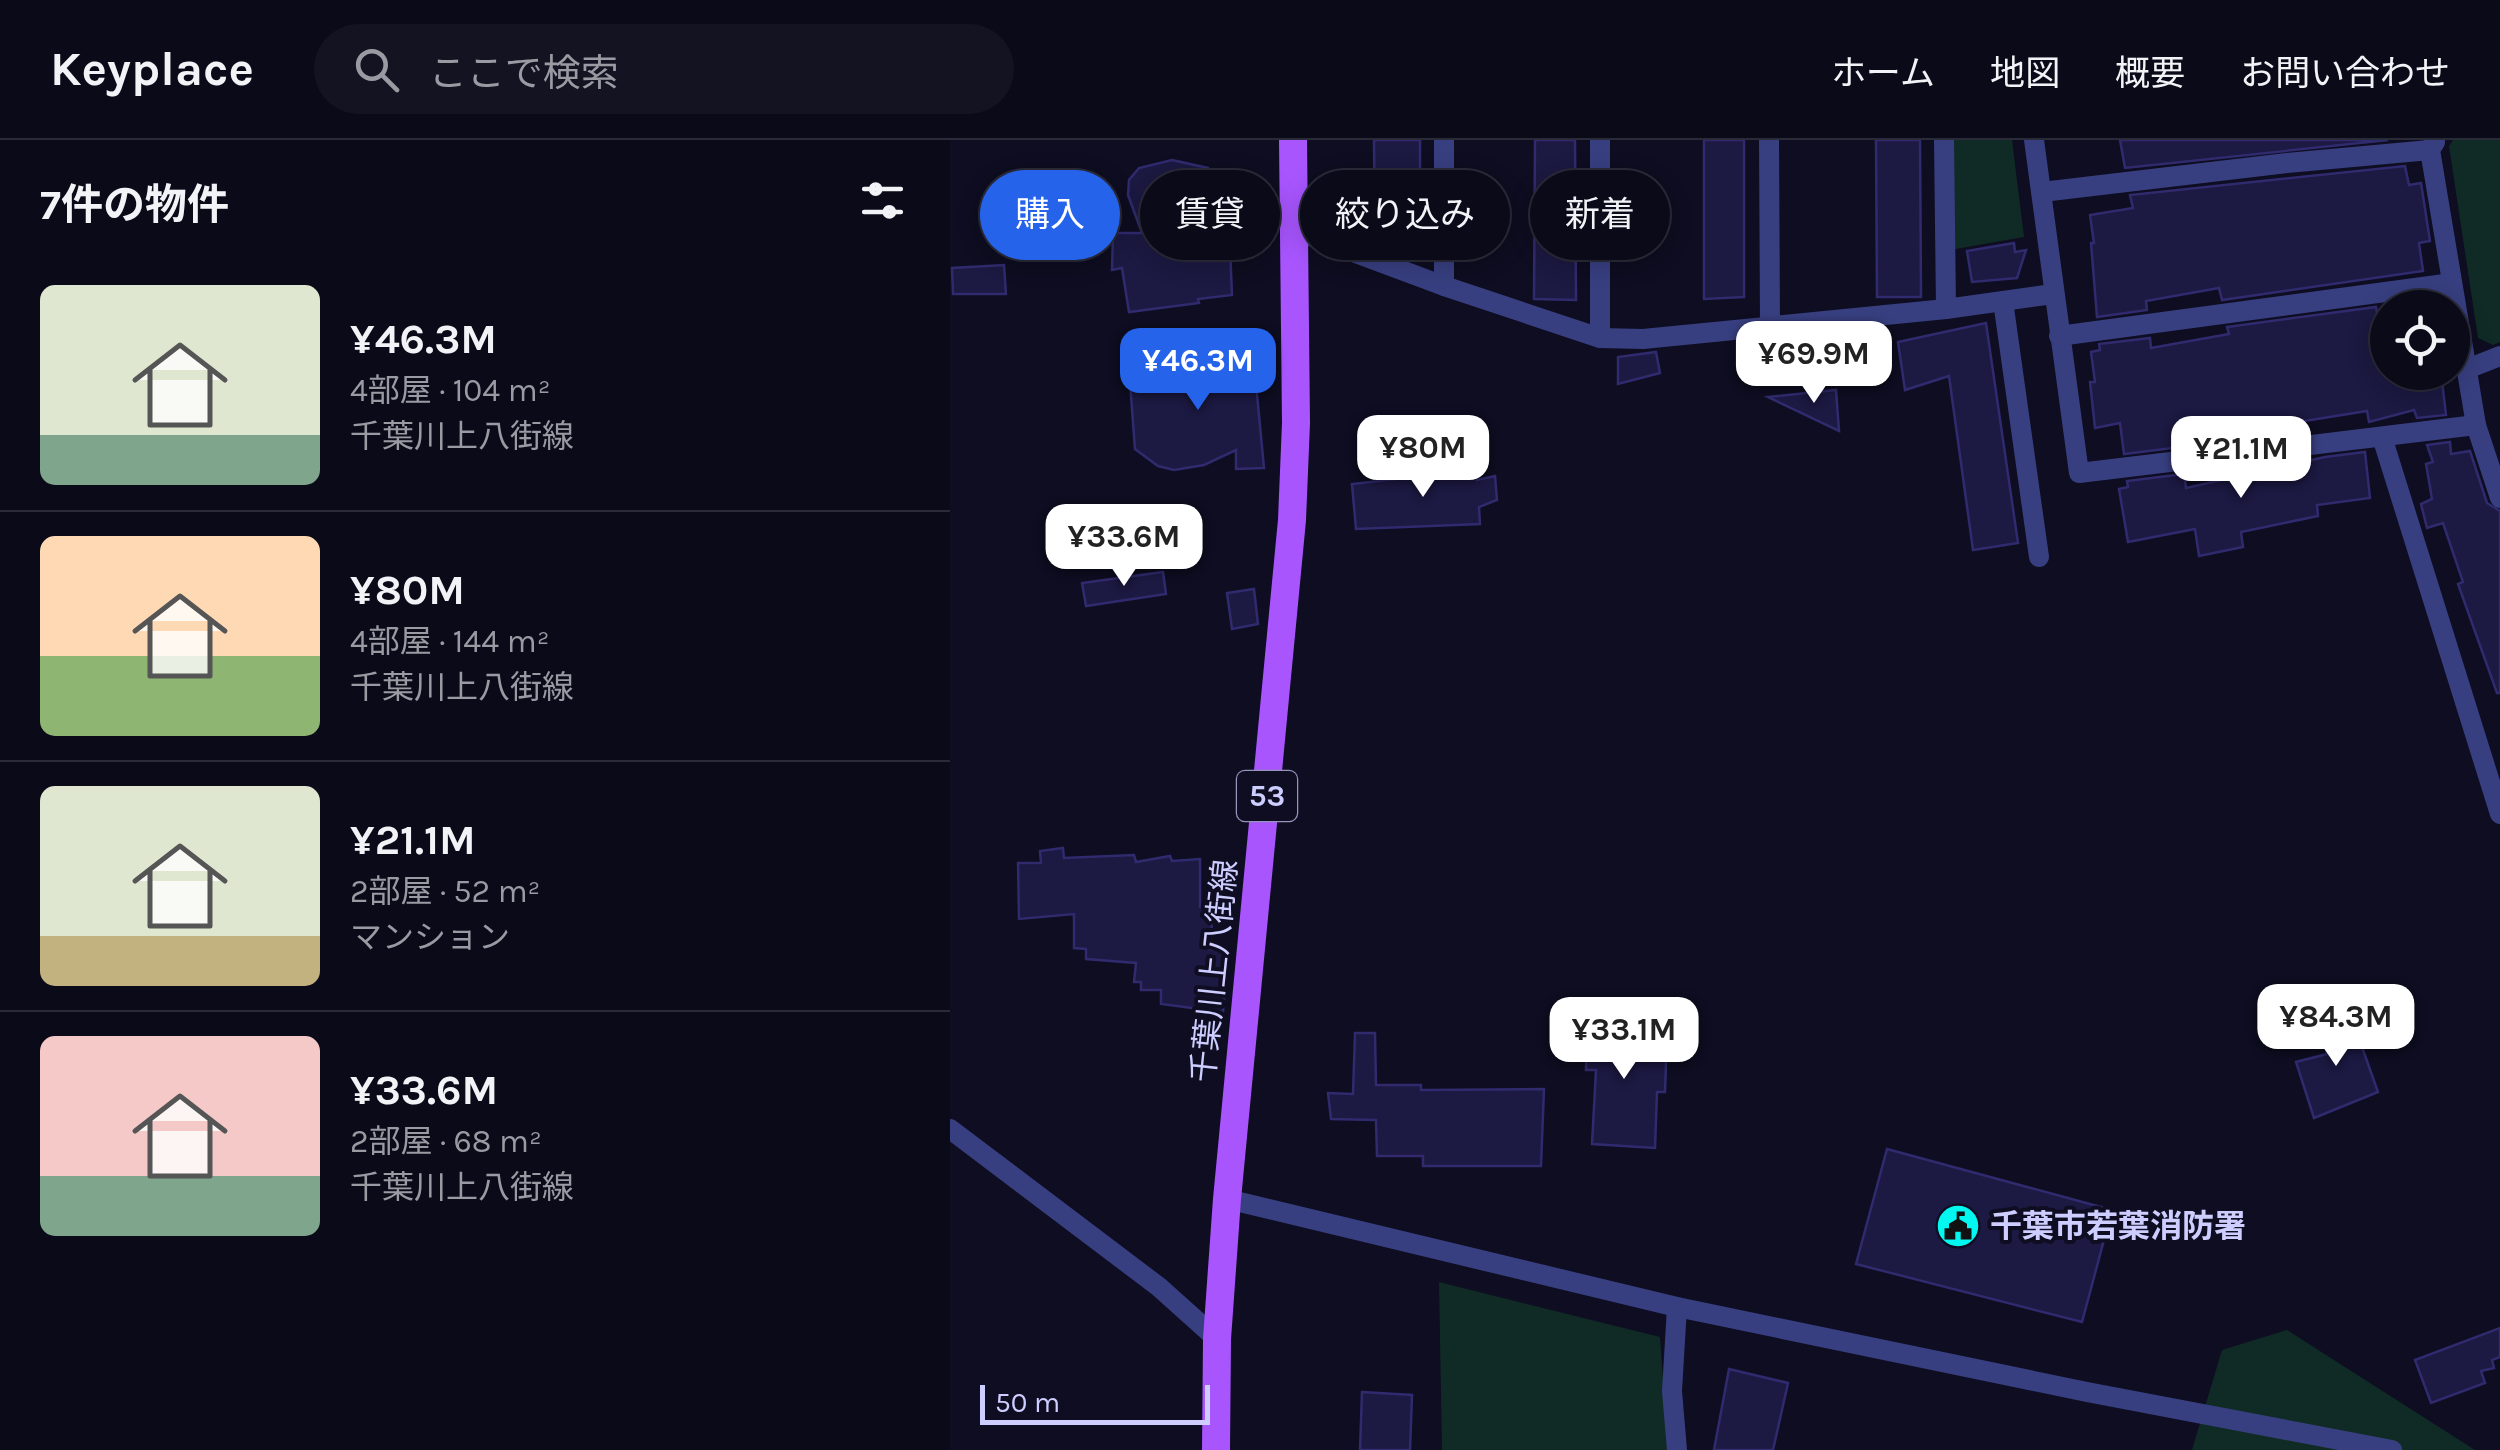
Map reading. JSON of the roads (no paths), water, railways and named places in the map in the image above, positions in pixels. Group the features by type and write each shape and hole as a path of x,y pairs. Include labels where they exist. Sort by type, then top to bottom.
{"main road":[{"name":"千葉川上八街線","path":"1216,1450 1217,1339 1227,1199 1292,520 1296,422 1293,140"}],"street":[{"path":"1444,140 1444,286"},
{"path":"1600,140 1600,338"},
{"path":"1770,140 1770,324"},
{"path":"1944,140 1946,309"},
{"path":"2034,140 2079,473 2476,425"},
{"path":"2042,192 2433,145 2453,290"},
{"path":"1294,230 1600,338 1643,339 1946,309 2053,294"},
{"path":"2060,336 2452,283"},
{"path":"2003,301 2039,557"},
{"path":"2470,367 2500,356"},
{"path":"2470,387 2476,425 2500,498"},
{"path":"2382,437 2500,814"},
{"path":"950,1129 1159,1287 1217,1339"},
{"path":"1227,1199 1677,1306 2087,1392 2392,1450"},
{"path":"1677,1306 1672,1391 1677,1450"}],"place":[{"name":"千葉市若葉消防署","path":"1958,1226"}]}
